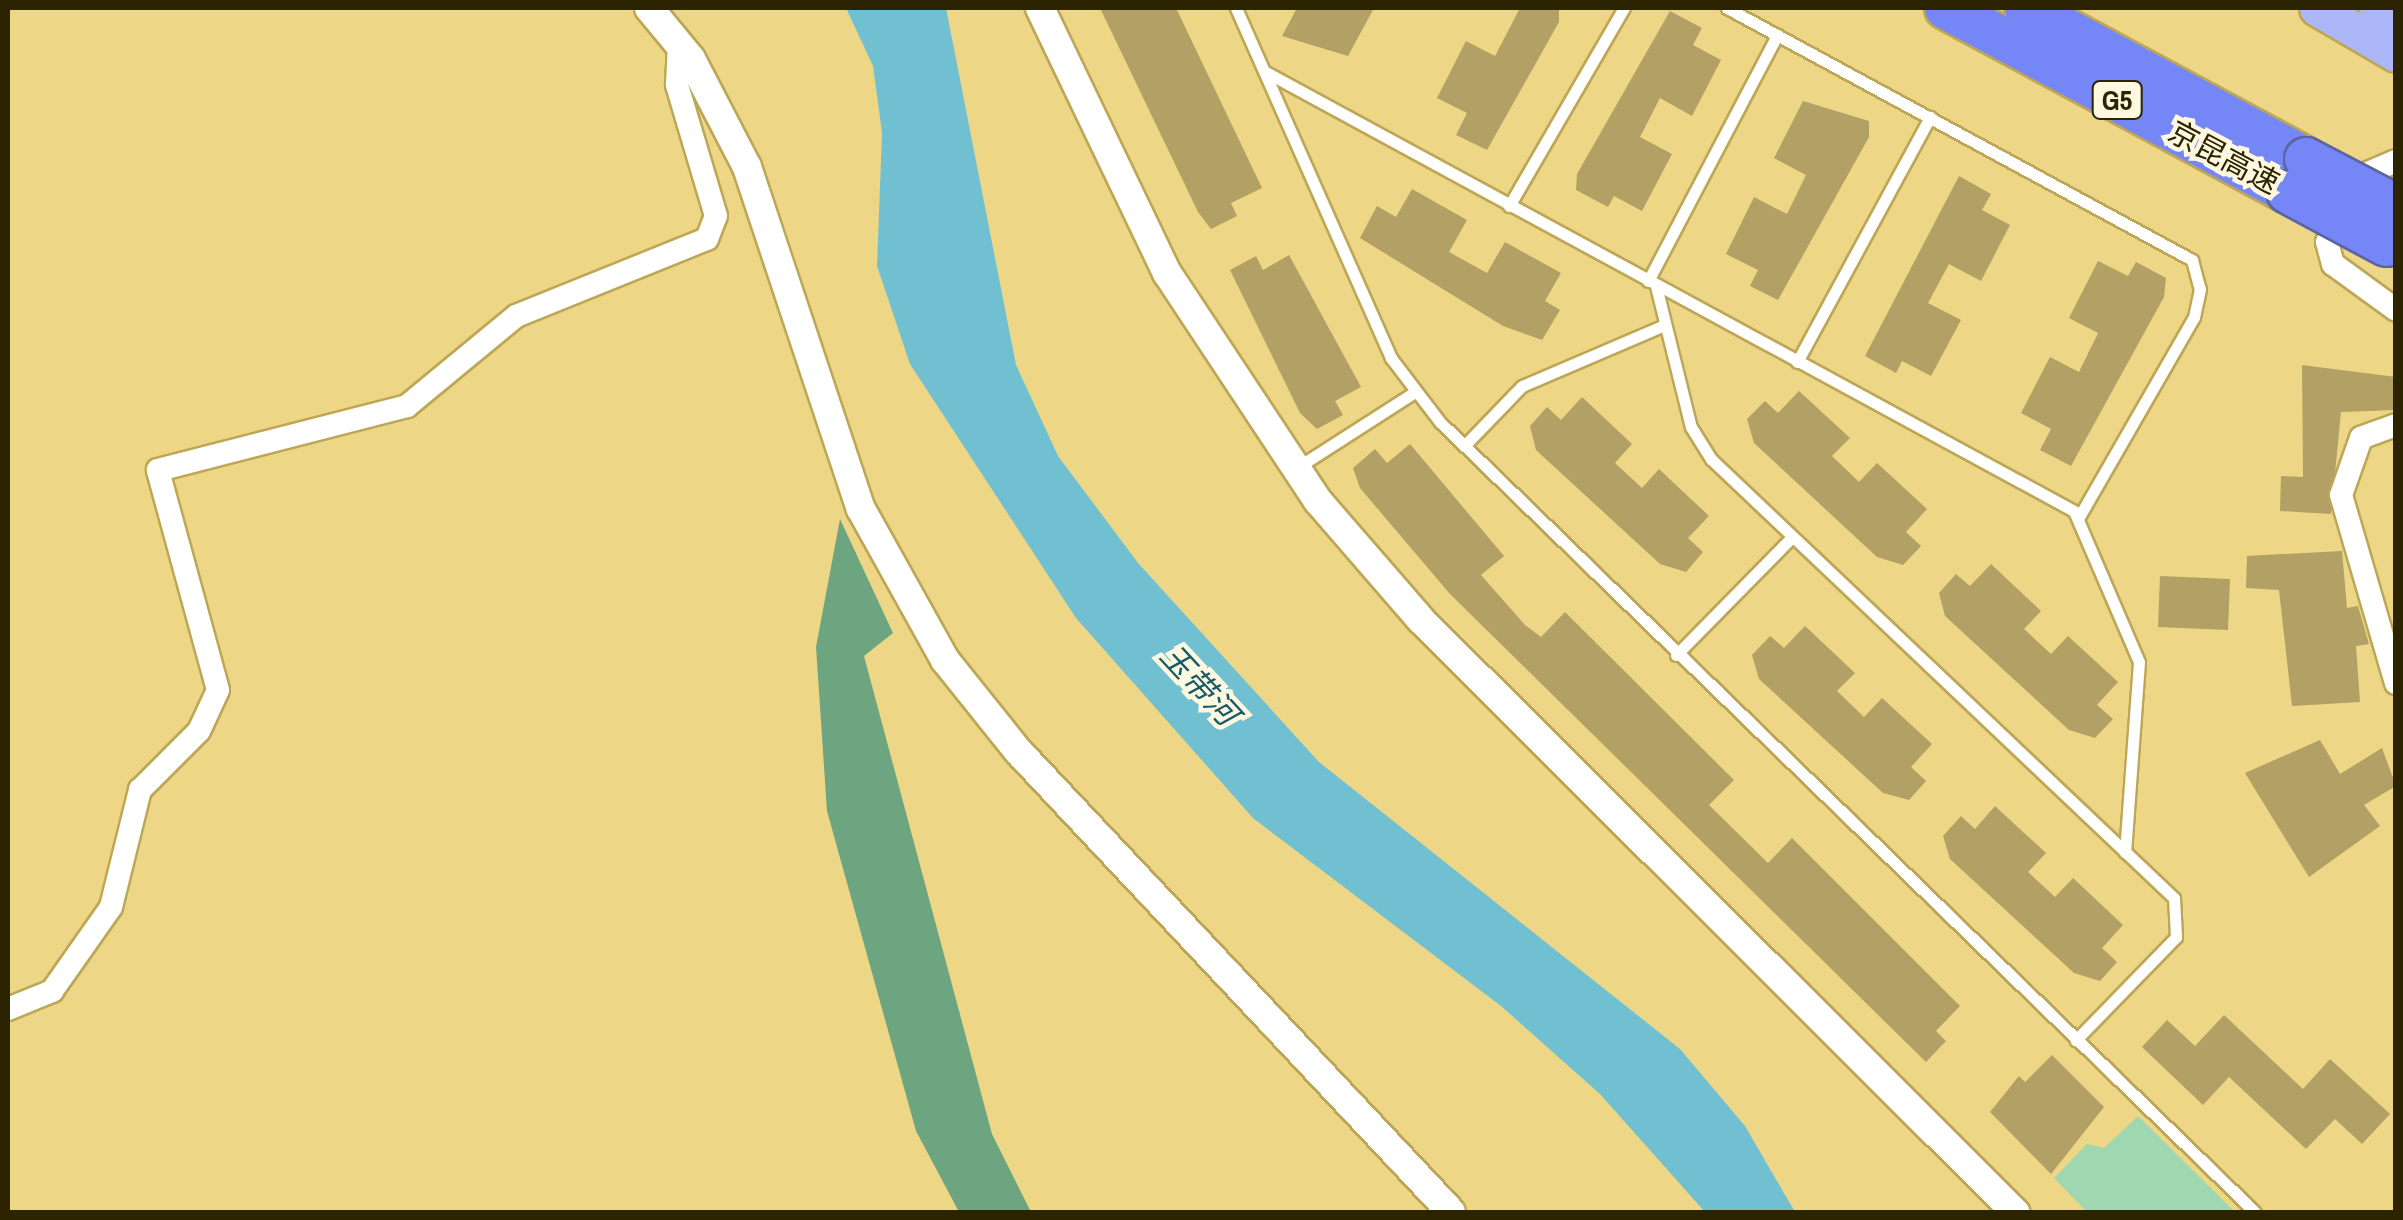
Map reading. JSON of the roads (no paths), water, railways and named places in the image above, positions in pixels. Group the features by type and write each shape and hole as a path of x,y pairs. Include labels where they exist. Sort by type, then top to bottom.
{"highway":[{"name":"京昆高速","path":"1946,8 2297,176"},
{"name":"京昆高速","path":"2026,8 2393,234"}],"main road":[{"path":"2317,8 2396,54"},
{"path":"2377,8 2396,18"}],"street":[{"path":"649,8 679,43 760,200 840,458 914,613 1018,751 1451,1212"},
{"path":"1040,8 1167,273 1294,470 1421,620 2015,1212"},
{"path":"8,1009 52,991 111,907 140,790 200,731 215,701 158,470 406,406 516,316 707,239 716,216 677,85 679,43"},
{"path":"2396,161 2366,174 2327,242 2332,264 2396,310"},
{"path":"2396,425 2360,438 2341,494 2396,684"}],"lane":[{"path":"1509,206 1624,8"},
{"path":"1728,8 2181,251 2198,274 2194,317 2078,518"},
{"path":"1238,9 1392,358 1415,392 1464,446 1676,655 2255,1212"},
{"path":"1776,35 1652,283 1664,324 1702,446 2174,898 2180,922 2076,1040"},
{"path":"1264,71 2078,518 2139,662 2125,852"},
{"path":"1797,362 1930,117"},
{"path":"1464,446 1522,386 1664,324"},
{"path":"1294,470 1415,392"},
{"path":"1676,655 1792,536"}],"water":[{"name":"玉带河","path":"846,8 946,8 1016,365 1058,456 1138,563 1319,762 1680,1049 1745,1126 1795,1212 1705,1212 1600,1094 1501,1006 1253,818 1076,618 910,364 877,266 882,133 873,66"}]}
